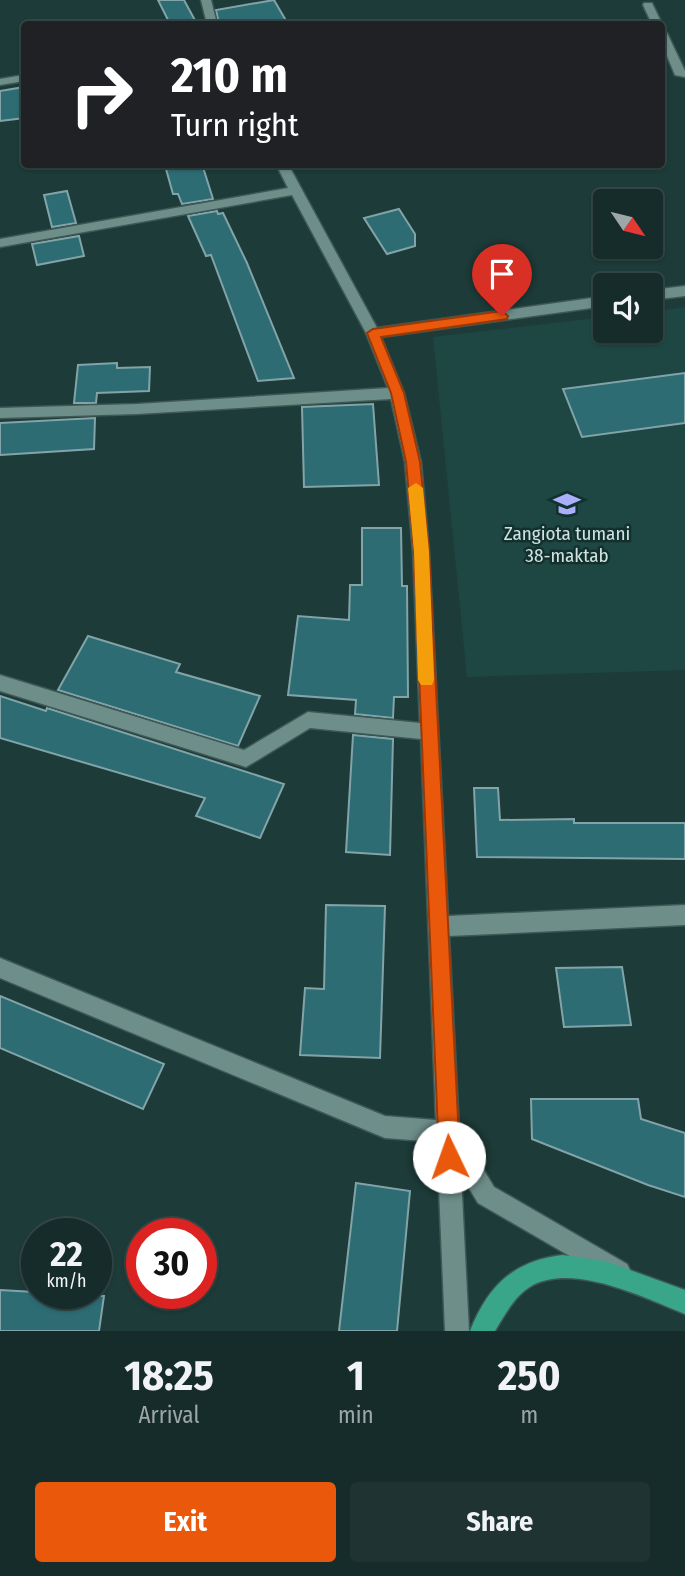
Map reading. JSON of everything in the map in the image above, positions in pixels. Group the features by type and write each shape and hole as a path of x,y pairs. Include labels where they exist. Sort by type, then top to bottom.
{"main road":[{"path":"482,1331 498,1302 523,1277 542,1269 600,1272 632,1279 685,1302"}],"street":[{"path":"206,0 211,21"},
{"path":"648,5 656,21"},
{"path":"665,40 681,75 685,74"},
{"path":"0,82 21,78"},
{"path":"284,168 373,333 397,393 413,462 421,552 457,1331"},
{"path":"0,243 296,190"},
{"path":"663,294 685,292"},
{"path":"373,333 593,303"},
{"path":"0,413 137,410 397,393"},
{"path":"0,682 246,759 308,720 429,732"},
{"path":"437,927 685,915"},
{"path":"0,968 385,1127 448,1132"},
{"path":"448,1132 486,1195 632,1279"}],"shaded area":[{"name":"Zangiota tumani 38-maktab","path":"685,307 685,670 467,677 433,337 593,318 593,343 663,343 663,310"}],"building":[{"path":"158,0 184,0 195,21 168,21"},
{"path":"274,0 286,21 218,21 216,10"},
{"path":"21,88 21,118 0,121 0,91"},
{"path":"203,168 213,199 182,204 178,194 173,194 166,169"},
{"path":"67,191 76,223 52,227 44,195"},
{"path":"399,209 415,234 415,246 387,254 364,218"},
{"path":"217,211 218,214 223,213 247,263 294,378 258,381 211,255 206,256 188,216"},
{"path":"79,236 84,256 37,265 32,244"},
{"path":"117,363 117,368 150,367 149,391 97,393 96,403 74,403 78,365"},
{"path":"685,373 685,423 582,437 563,389"},
{"path":"373,404 379,485 304,487 302,407"},
{"path":"95,418 94,449 0,455 0,423"},
{"path":"362,528 401,528 402,586 407,586 408,697 394,697 393,718 355,714 356,700 288,695 298,616 349,620 350,585 362,585"},
{"path":"88,636 180,664 176,672 260,696 238,746 58,690"},
{"path":"0,696 46,711 47,708 284,784 260,838 196,816 205,798 0,738"},
{"path":"353,735 393,739 390,855 346,852"},
{"path":"474,788 498,788 500,820 574,819 574,823 685,823 685,859 477,857"},
{"path":"326,905 385,906 380,1058 300,1055 305,988 324,989"},
{"path":"622,967 631,1025 564,1027 556,968"},
{"path":"0,996 164,1064 143,1109 0,1048"},
{"path":"531,1099 638,1099 641,1119 685,1133 685,1197 532,1139"},
{"path":"356,1183 410,1191 397,1331 339,1331"},
{"path":"0,1290 21,1291 21,1309 102,1309 99,1331 0,1331"}],"slow traffic":[{"path":"416,488 426,680"}],"place":[{"name":"Zangiota tumani 38-maktab","path":"567,504"}],"route":[{"path":"449,1157 421,552 413,462 397,393 373,333 502,316"}]}
